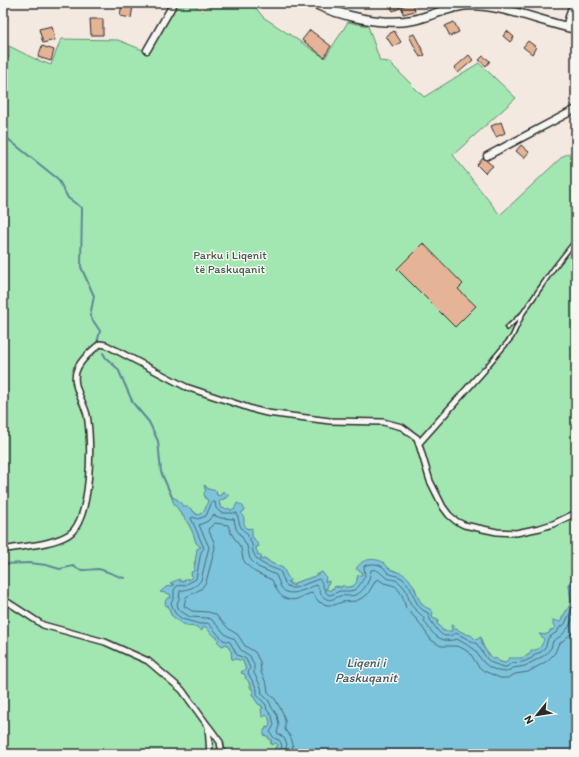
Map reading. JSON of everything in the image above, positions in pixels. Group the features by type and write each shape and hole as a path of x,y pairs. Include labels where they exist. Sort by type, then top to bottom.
{"street":[{"path":"147,50 174,3"},
{"path":"313,3 342,14 387,22 414,20 468,5 481,6 496,8 576,29"},
{"path":"566,27 573,3"},
{"path":"487,156 576,110"},
{"path":"3,550 61,538 73,531 82,518 86,496 90,450 87,416 76,387 76,372 78,366 88,354 100,344 106,345 186,387 228,402 278,415 330,421 370,421 392,424 412,433 417,438 419,443 427,474 436,494 449,516 464,525 497,532 516,533 547,526 566,519 576,513"},
{"path":"419,443 484,370"},
{"path":"3,599 43,625 105,642 148,661 182,690 220,742 222,754"},
{"path":"208,726 210,754"}],"lane":[{"path":"484,370 512,337 523,313 554,268 576,240"},
{"path":"507,328 523,313"}],"green space":[{"name":"Parku i Liqenit të Paskuqanit","path":"178,3 193,3 202,12 210,3 252,3 263,17 325,58 348,22 368,26 380,61 389,62 424,97 479,63 516,98 453,155 500,215 563,156 576,150 576,589 573,588 571,580 569,584 571,603 561,622 554,629 550,630 550,633 544,635 540,634 544,639 543,644 539,649 522,658 513,659 505,663 500,662 488,654 483,646 481,637 476,640 456,629 455,630 454,628 450,632 442,631 437,624 438,620 434,619 419,600 415,588 396,571 390,569 384,563 378,561 360,570 362,572 362,576 357,577 356,584 351,587 337,586 336,589 336,586 330,591 328,589 326,592 327,584 329,583 328,581 325,583 325,578 322,572 313,577 294,583 294,586 293,584 287,583 287,576 283,568 271,563 265,558 263,560 260,559 260,556 257,554 258,552 256,547 259,546 252,536 251,529 246,528 243,524 241,513 245,510 231,511 221,508 219,502 226,498 223,492 218,496 216,492 204,486 207,495 207,507 198,515 190,508 183,506 178,500 172,497 194,535 196,543 201,547 197,549 196,560 194,562 195,568 191,575 193,577 188,580 180,582 179,580 171,583 176,584 166,587 161,592 170,593 171,598 166,604 171,615 188,626 197,627 202,630 203,626 206,627 219,639 222,646 226,644 228,646 231,651 232,659 243,661 246,670 241,672 246,676 245,678 248,680 251,689 253,690 254,693 252,694 256,701 262,707 265,715 269,718 270,724 268,728 266,727 264,735 269,737 271,744 276,743 278,745 275,750 276,754 3,754 3,53 9,58 9,46 51,65 61,39 118,40 148,52"}],"water":[{"name":"Liqeni i Paskuqanit","path":"204,485 208,489 217,491 216,494 218,496 221,495 223,491 229,496 219,502 221,508 229,508 231,511 232,509 234,510 237,503 242,505 245,510 241,513 244,518 244,524 247,529 252,528 252,536 259,546 256,547 258,552 257,554 261,556 262,558 260,559 263,560 264,558 283,568 290,579 290,581 287,582 290,583 289,584 294,586 294,583 313,577 322,572 326,577 325,582 329,581 326,591 328,589 330,591 333,588 334,589 336,586 337,588 337,586 341,588 343,585 345,587 351,587 356,583 358,575 362,575 362,572 356,569 361,563 371,559 379,560 392,570 407,576 422,604 433,612 432,617 434,619 439,621 437,624 440,626 442,631 452,631 451,625 454,626 455,630 456,629 471,635 476,640 481,637 483,647 494,660 496,658 500,662 505,663 509,658 522,658 530,654 531,650 540,648 544,639 539,634 544,635 554,629 556,627 553,625 553,620 561,622 570,605 569,585 571,579 573,588 576,589 576,754 276,754 275,747 278,745 276,743 272,745 271,739 268,739 269,737 264,735 264,730 266,727 268,728 270,724 269,718 266,715 264,717 262,716 261,709 263,708 258,704 252,694 252,689 245,678 246,676 241,672 246,669 243,661 232,659 232,652 229,647 226,644 222,646 217,641 219,639 213,636 206,627 203,627 202,631 197,627 188,626 181,623 171,615 168,605 166,606 165,602 167,598 171,598 170,594 160,592 166,587 175,585 170,583 180,579 180,582 187,578 188,580 192,577 191,572 194,571 197,549 201,547 196,543 189,524 175,505 172,497 178,500 183,506 190,508 197,515 200,514 205,510 208,501 206,498 205,499 204,493 206,490"}],"building":[{"path":"399,3 400,8 393,11 390,5"},
{"path":"413,3 415,11 403,14 402,6"},
{"path":"122,4 133,6 131,18 120,16"},
{"path":"90,19 103,19 103,35 91,35"},
{"path":"454,22 459,32 450,36 445,26"},
{"path":"52,26 55,40 43,43 39,29"},
{"path":"310,30 331,46 324,57 302,40"},
{"path":"394,31 401,42 393,47 386,36"},
{"path":"507,31 514,37 510,42 503,36"},
{"path":"414,34 425,55 420,57 409,36"},
{"path":"528,41 536,47 532,54 523,47"},
{"path":"42,46 54,50 51,61 38,57"},
{"path":"469,55 473,60 458,73 454,68"},
{"path":"483,56 490,61 486,66 479,60"},
{"path":"501,122 505,133 496,137 491,126"},
{"path":"521,145 529,152 524,158 516,151"},
{"path":"483,158 493,166 485,173 477,165"},
{"path":"423,243 463,284 458,289 476,306 455,327 397,269"}],"waterway":[{"path":"3,135 58,179 68,198 82,208 81,267 94,296 90,316 100,331 97,343"},
{"path":"103,353 106,358 118,369 133,403 149,422 158,441 161,472 172,497"},
{"path":"3,564 30,563 60,569 73,566 82,570 98,569 124,578"}]}
